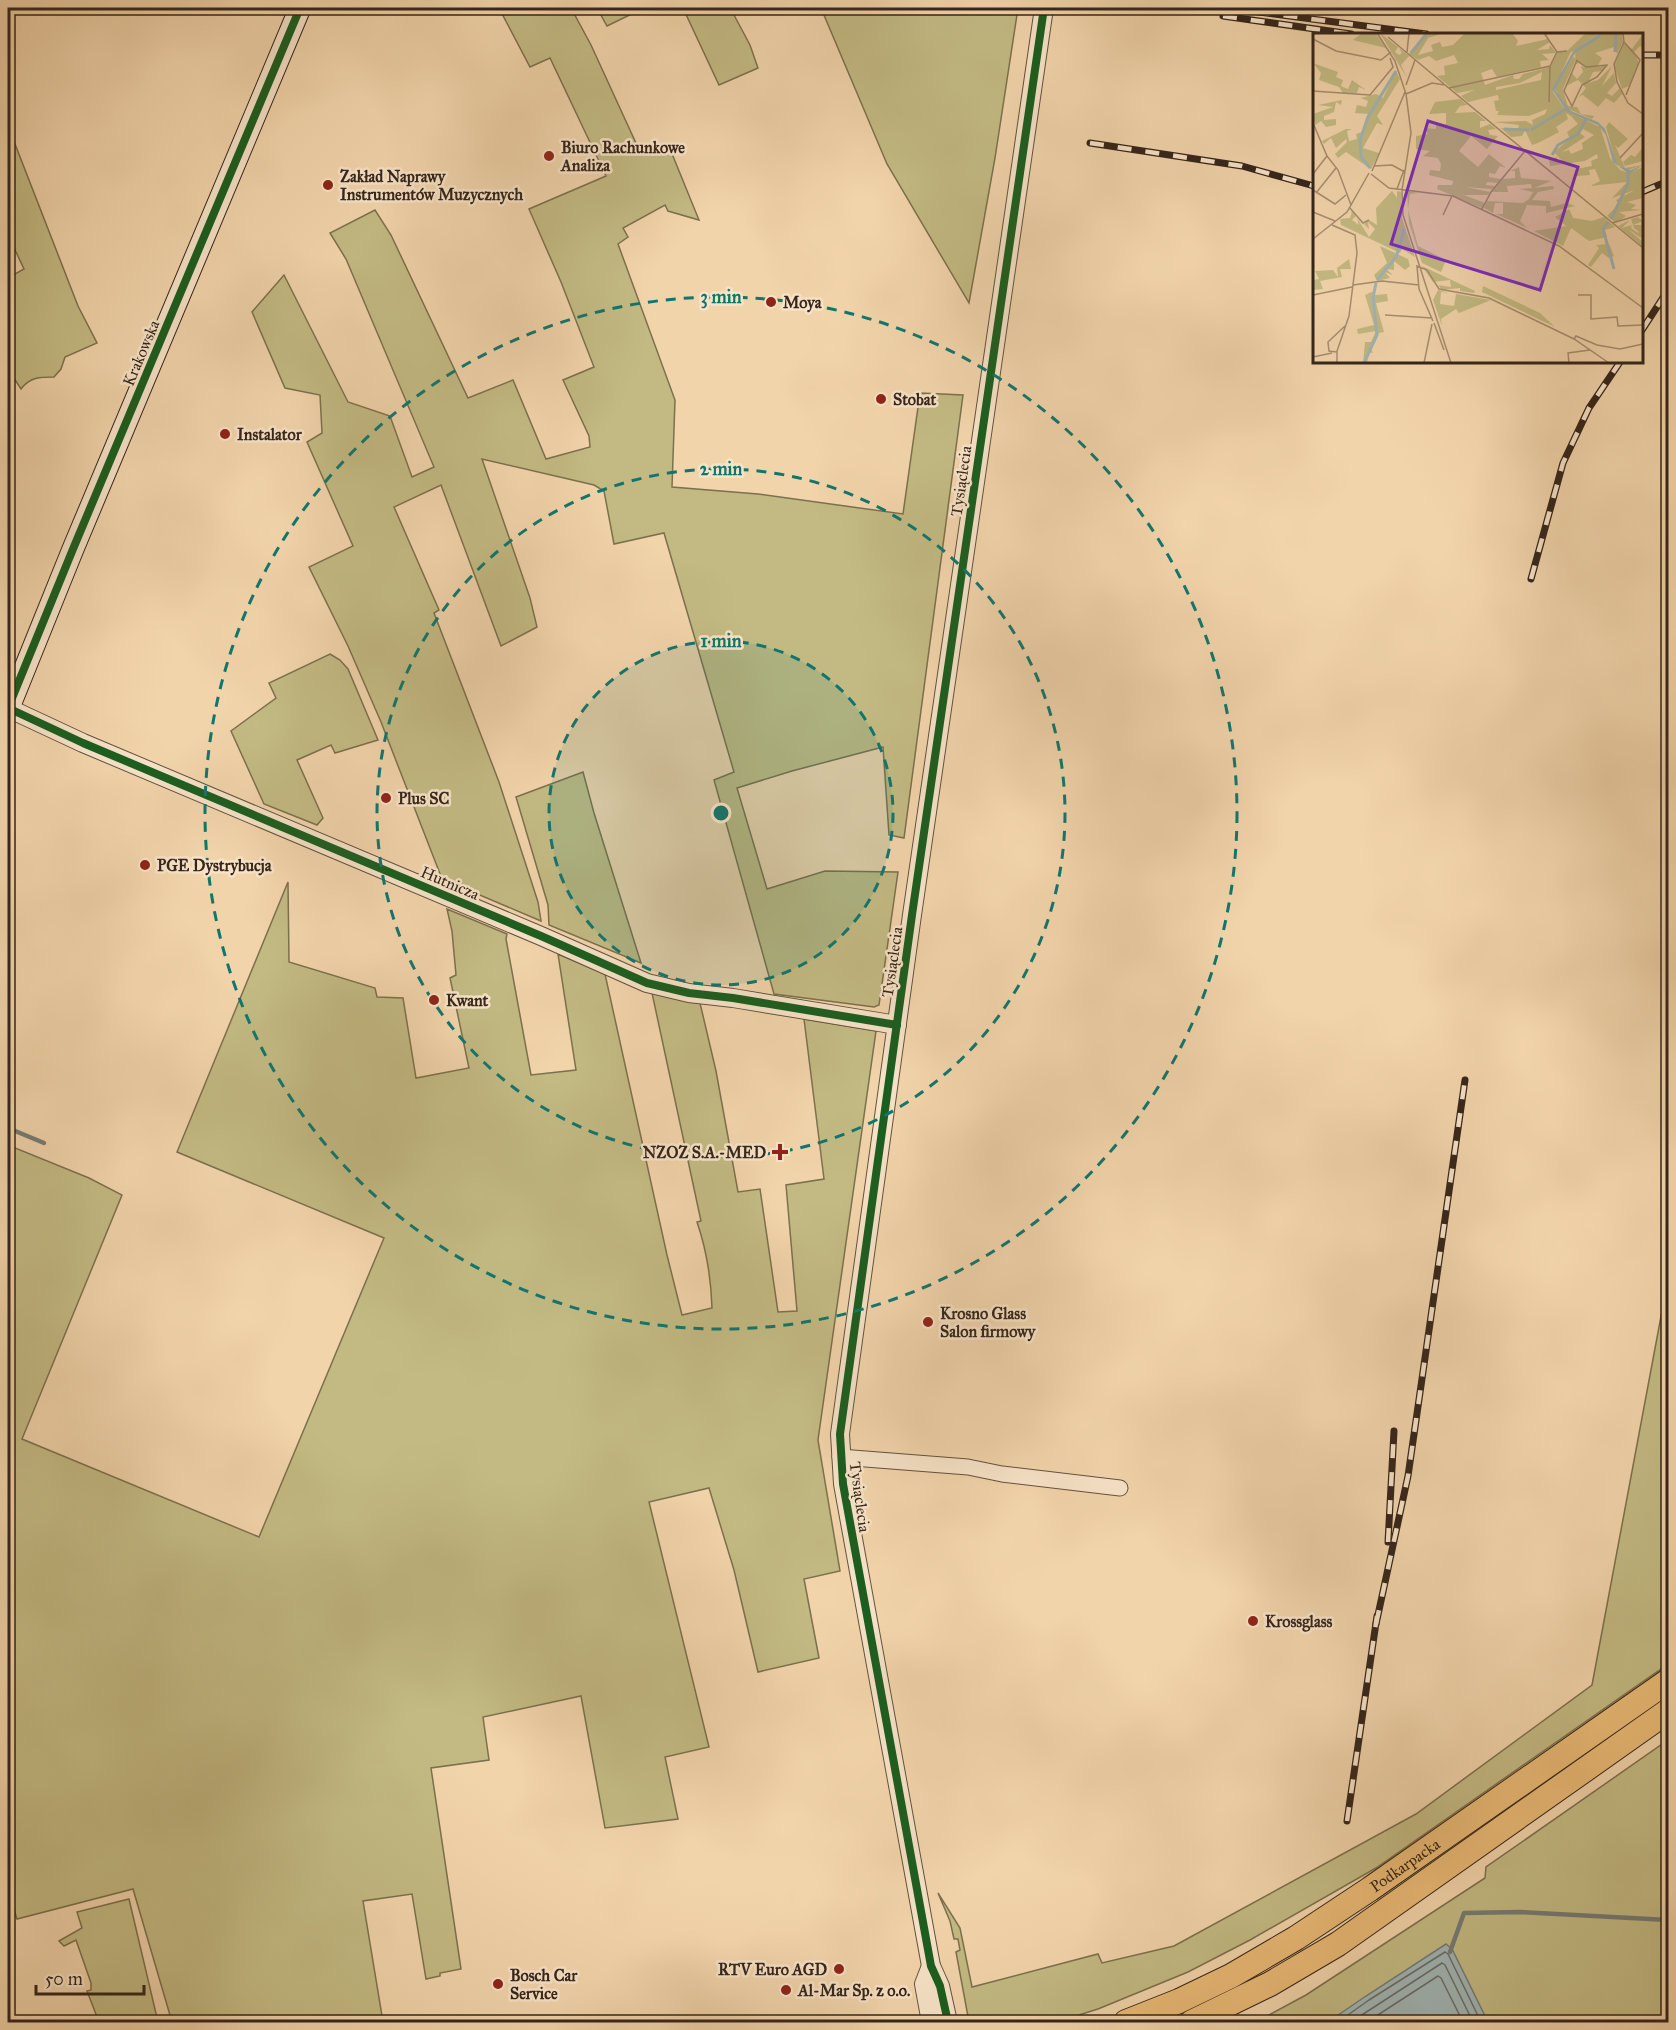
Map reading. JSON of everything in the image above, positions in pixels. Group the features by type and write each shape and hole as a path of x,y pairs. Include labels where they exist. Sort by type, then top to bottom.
{"main road":[{"name":"Krakowska","path":"8,709 300,8"},
{"name":"Podkarpacka","path":"1126,2022 1221,1981 1296,1938 1668,1681"},
{"name":"Podkarpacka","path":"1192,2022 1270,1984 1338,1944 1668,1711"}],"street":[{"name":"Tysiąclecia","path":"948,2022 940,1986 931,1966 843,1484 840,1457 842,1411 1044,8"},
{"name":"Hutnicza","path":"8,709 647,983 689,993 897,1025"},
{"path":"840,1457 968,1467 1002,1474 1120,1488"},
{"name":"Tysiąclecia","path":"931,1966 924,1984 931,2022"}],"shaded area":[{"path":"499,8 571,8 591,45 641,154 668,144 699,220 668,211 665,205 623,228 628,237 618,244 675,400 672,487 758,494 903,514 920,393 963,395 904,838 889,835 883,747 737,788 767,889 825,871 898,872 879,1005 874,1007 774,994 714,780 734,772 664,533 614,544 604,491 594,485 482,459 530,598 537,627 501,646 441,485 394,507 439,610 434,613 499,782 538,902 541,921 442,879 381,722 348,646 309,567 353,546 307,442 322,433 320,395 285,388 252,312 284,275 348,402 390,416 412,477 434,467 346,259 330,233 375,210 391,235 468,398 513,380 546,459 590,447 589,436 563,380 594,367 561,282 529,209 606,176 550,58 530,67"},
{"path":"597,8 644,8 607,26"},
{"path":"683,8 751,8 734,15 750,45 758,68 719,85"},
{"path":"821,8 1018,8 995,158 969,303 887,164"},
{"path":"8,126 78,306 97,343 65,357 61,369 54,377 36,378 21,389 8,369 8,278 24,269 8,235"},
{"path":"330,654 348,669 378,740 335,753 331,745 297,760 323,818 317,825 264,804 231,731 276,698 269,683"},
{"path":"583,772 641,963 549,925 548,905 516,797"},
{"path":"288,882 289,962 375,988 377,997 403,998 416,1078 469,1068 450,978 456,975 452,931 447,909 507,934 506,939 531,1075 576,1070 558,954 605,974 682,1315 712,1308 711,1286 706,1254 697,1222 701,1221 652,993 700,1003 716,1071 738,1192 760,1189 778,1312 797,1311 786,1185 824,1179 804,1019 876,1031 818,1440 840,1571 804,1579 819,1658 758,1672 734,1570 709,1488 649,1502 709,1747 665,1757 678,1819 605,1828 581,1696 483,1717 489,1760 431,1768 461,1969 440,1973 440,1976 426,1979 412,1894 363,1901 383,2022 172,2022 133,1889 17,1919 8,1890 8,1145 89,1178 122,1195 22,1439 259,1537 384,1238 177,1152"},
{"path":"1668,1279 1668,1664 1376,1868 1250,1940 1188,1972 1098,2009 1057,2022 969,2022 956,1952 960,1950 958,1939 954,1939 950,1921 938,1893 960,1928 972,1987 1098,1954 1102,1963 1174,1946 1416,1814 1592,1685"},
{"path":"1668,1740 1668,2022 1256,2022 1306,1995 1485,1878 1486,1867"},
{"path":"129,1899 158,2022 99,2022 87,1991 91,1990 91,1983 76,1940 64,1946 59,1941 82,1928 77,1912"}],"water":[{"path":"1446,1944 1452,1949 1488,2022 1328,2022 1366,1996"}],"waterway":[{"path":"8,1128 44,1143"},
{"path":"1450,1952 1464,1913 1521,1912 1668,1920"}],"railway":[{"path":"1228,8 1418,33"},
{"path":"1223,16 1344,33"},
{"path":"1643,55 1668,55"},
{"path":"1090,143 1242,166 1313,186"},
{"path":"1643,192 1668,181"},
{"path":"1643,328 1668,290"},
{"path":"1531,579 1563,463 1589,408 1619,363"},
{"path":"1376,1624 1408,1476 1465,1080"},
{"path":"1388,1542 1394,1431"},
{"path":"1347,1821 1377,1616"}],"cycle path":[{"path":"300,8 8,708 83,743 647,983 689,993 897,1025"},
{"path":"948,2022 940,1986 931,1966 843,1484 840,1434 912,915 1044,8"}],"place":[{"name":"Biuro Rachunkowe Analiza","path":"549,156"},
{"name":"Zakład Naprawy Instrumentów Muzycznych","path":"328,185"},
{"name":"Moya","path":"771,302"},
{"name":"Stobat","path":"881,399"},
{"name":"Instalator","path":"225,434"},
{"name":"Plus SC","path":"386,798"},
{"name":"PGE Dystrybucja","path":"145,865"},
{"name":"Kwant","path":"434,1000"},
{"name":"NZOZ S.A.-MED","path":"780,1152"},
{"name":"Krosno Glass Salon firmowy","path":"928,1322"},
{"name":"Krossglass","path":"1253,1621"},
{"name":"RTV Euro AGD","path":"839,1969"},
{"name":"Bosch Car Service","path":"498,1984"},
{"name":"Al-Mar Sp. z o.o.","path":"786,1990"}]}
